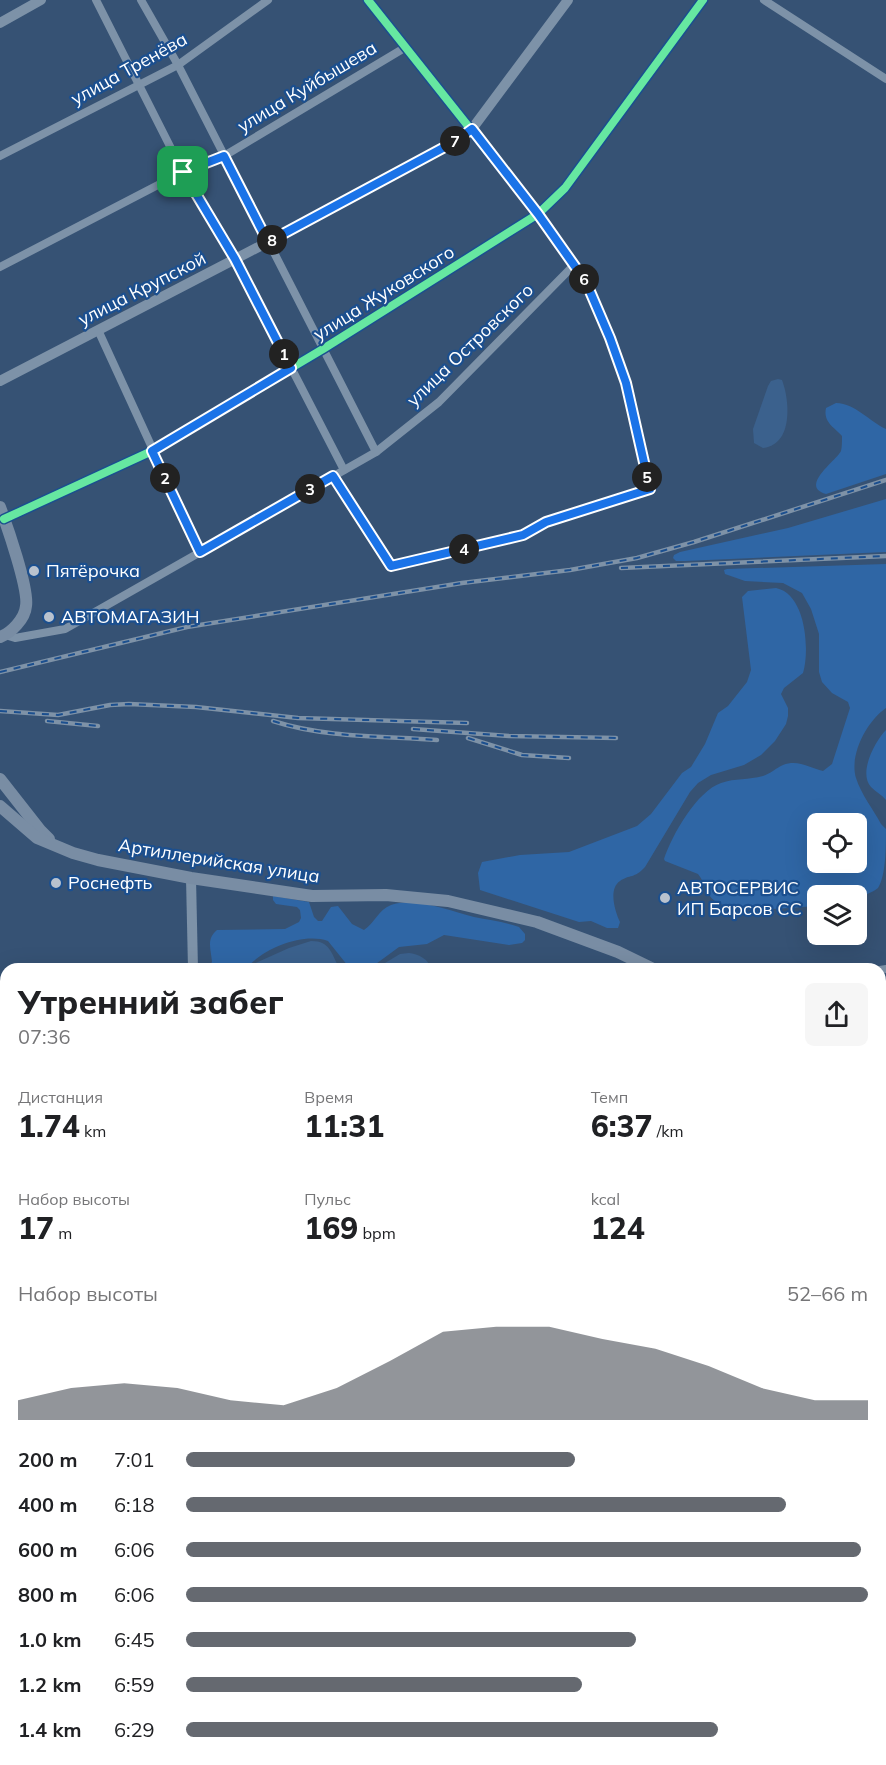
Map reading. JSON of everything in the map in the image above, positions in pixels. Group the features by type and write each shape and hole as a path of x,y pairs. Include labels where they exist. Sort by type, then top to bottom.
{"main road":[{"path":"2,513 25,591 26,607 18,623 3,636"},
{"name":"Артиллерийская улица","path":"0,779 40,830 57,846"},
{"name":"Артиллерийская улица","path":"0,806 37,838 73,853 98,860 191,878 312,896 386,895 483,908 537,922 618,952 641,963"}],"street":[{"path":"0,23 40,0"},
{"path":"96,0 183,172 234,259 344,470"},
{"path":"141,0 178,65 376,452"},
{"name":"улица Тренёва","path":"0,156 178,65 268,0"},
{"path":"333,476 391,566 523,535 546,522 650,489 626,383 586,282 538,214 368,0"},
{"name":"улица Жуковского","path":"2,513 152,451 322,349 538,214 565,188 703,0"},
{"path":"764,0 886,79"},
{"name":"улица Крупской","path":"0,381 268,242 454,142 472,129 564,1"},
{"name":"улица Куйбышева","path":"0,267 183,172 224,156 406,47"},
{"name":"улица Островского","path":"3,636 15,638 65,629 376,452 439,402 573,266"},
{"path":"98,330 200,552"},
{"path":"191,878 193,963"}],"shaded area":[{"path":"782,380 785,389 787,421 780,439 773,445 763,448 754,443 753,429 768,386 771,381"},
{"path":"836,403 850,406 886,429 886,474 826,494 816,485 822,473 841,451 842,436 830,424 825,413 826,408"},
{"path":"886,499 886,552 685,561 676,561 673,558 680,552 788,528"},
{"path":"886,564 886,708 872,721 861,739 854,769 861,790 886,829 883,876 878,888 871,893 867,894 867,885 807,885 807,907 736,908 715,901 698,874 664,859 686,815 712,788 726,781 763,776 788,763 799,763 823,771 832,764 850,708 848,702 832,693 822,682 819,672 819,634 811,609 802,593 783,583 745,581 725,574 724,570"},
{"path":"776,588 786,592 800,611 806,651 803,673 784,688 781,694 788,708 786,724 775,741 761,755 744,765 711,775 698,783 690,792 645,867 616,885 613,895 620,922 618,928 607,928 591,921 579,922 480,890 478,873 482,862 520,855 569,852 637,826 651,814 682,773 691,767 705,744 718,713 728,706 747,682 751,670 742,597 748,591"},
{"path":"886,730 886,800 871,787 866,774 873,749"},
{"path":"273,896 309,902 314,917 318,921 322,921 331,907 338,906 352,924 364,930 391,905 421,903 519,927 525,934 525,940 522,943 509,945 444,935 427,944 399,947 377,963 346,963 328,941 306,939 283,944 252,963 211,963 210,941 217,930 285,929 299,922 300,910 297,907 276,904"},
{"path":"311,941 323,943 337,963 255,963"},
{"path":"400,954 416,955 428,963 385,963"}],"railway":[{"path":"0,672 187,627 462,583 570,570 637,558 886,480"},
{"path":"621,568 886,556"},
{"path":"0,711 58,715 110,705 129,704 196,707 298,718 467,723"},
{"path":"47,721 98,726"},
{"path":"273,721 313,731 437,740"},
{"path":"413,729 509,736 616,738"},
{"path":"468,738 522,755 569,758"}],"cycle path":[{"path":"333,476 391,566 523,535 546,522 650,489 626,383 586,282 538,214 368,0"},
{"path":"4,519 152,451 323,349 538,214 565,188 703,0"}],"place":[{"name":"Пятёрочка","path":"34,571"},
{"name":"АВТОМАГАЗИН","path":"49,617"},
{"name":"Роснефть","path":"56,883"},
{"name":"АВТОСЕРВИС ИП Барсов СС","path":"665,898"}],"route":[{"path":"472,129 538,214 586,282 626,383 650,489 546,522 523,535 391,566 333,476 200,552 152,451 291,368 235,259 183,172 224,156 268,242 454,142 472,129"}]}
